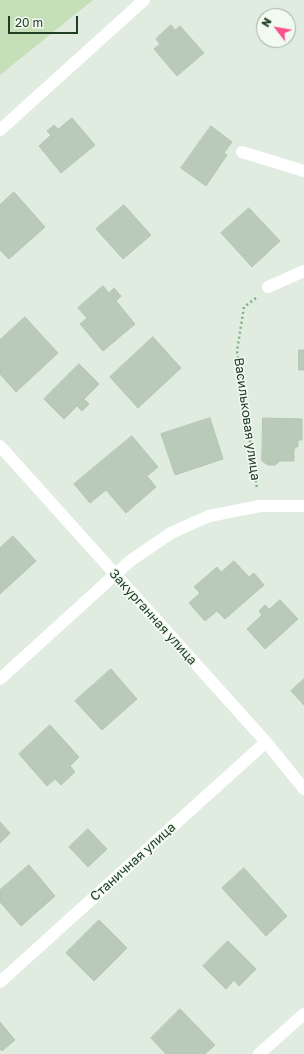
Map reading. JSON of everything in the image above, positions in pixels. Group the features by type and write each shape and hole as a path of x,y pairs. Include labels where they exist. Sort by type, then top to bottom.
{"street":[{"path":"0,130 144,0"},
{"path":"242,152 304,171"},
{"path":"268,287 304,271"},
{"name":"Закурганная улица","path":"0,446 266,742 304,790"},
{"path":"0,679 130,561 171,533 209,516 260,506 304,506"},
{"name":"Станичная улица","path":"0,982 266,742"},
{"path":"259,1054 304,1014"}],"path":[{"name":"Васильковая улица","path":"260,506 237,351 244,307 268,287"}],"green space":[{"path":"0,0 93,0 0,75"}],"building":[{"path":"171,25 175,30 180,26 204,53 177,76 154,49 160,44 156,39"},
{"path":"72,118 95,145 61,173 39,146 51,135 47,131 54,125 58,129"},
{"path":"211,126 232,142 224,153 227,155 206,186 181,168"},
{"path":"14,192 45,227 9,259 0,250 0,205"},
{"path":"124,205 151,235 123,259 96,229"},
{"path":"249,208 280,241 252,267 221,233"},
{"path":"103,286 109,293 114,288 121,296 116,301 135,324 103,351 80,324 87,318 78,308"},
{"path":"25,317 58,353 16,392 0,374 0,340"},
{"path":"153,337 181,368 138,408 110,377"},
{"path":"299,350 304,350 304,370 299,370"},
{"path":"79,364 99,384 84,399 89,404 82,411 77,406 64,419 44,399"},
{"path":"210,418 223,459 175,475 161,434"},
{"path":"263,418 302,419 302,440 298,440 298,446 294,449 294,461 280,461 275,465 268,465 262,461"},
{"path":"132,436 158,467 147,476 156,487 126,513 106,490 90,503 74,484"},
{"path":"13,536 36,561 0,594 0,548"},
{"path":"234,561 249,577 254,573 264,585 225,619 217,611 205,621 189,603 200,593 194,587 217,567 221,572"},
{"path":"280,600 298,619 265,649 247,629 262,615 259,611 265,605 269,609"},
{"path":"111,669 137,699 102,730 75,701"},
{"path":"304,679 304,705 291,691"},
{"path":"50,725 79,757 70,766 75,772 61,785 55,779 47,786 19,754"},
{"path":"0,822 10,833 0,843"},
{"path":"88,829 107,849 88,867 69,847"},
{"path":"29,865 55,896 21,926 0,902 0,890"},
{"path":"244,868 287,916 266,936 222,888"},
{"path":"99,920 127,948 94,981 66,953"},
{"path":"228,941 256,969 239,986 234,980 226,989 203,966"},
{"path":"180,1009 215,1045 205,1054 166,1054 151,1038"},
{"path":"0,1022 15,1040 2,1051 0,1049"}]}
